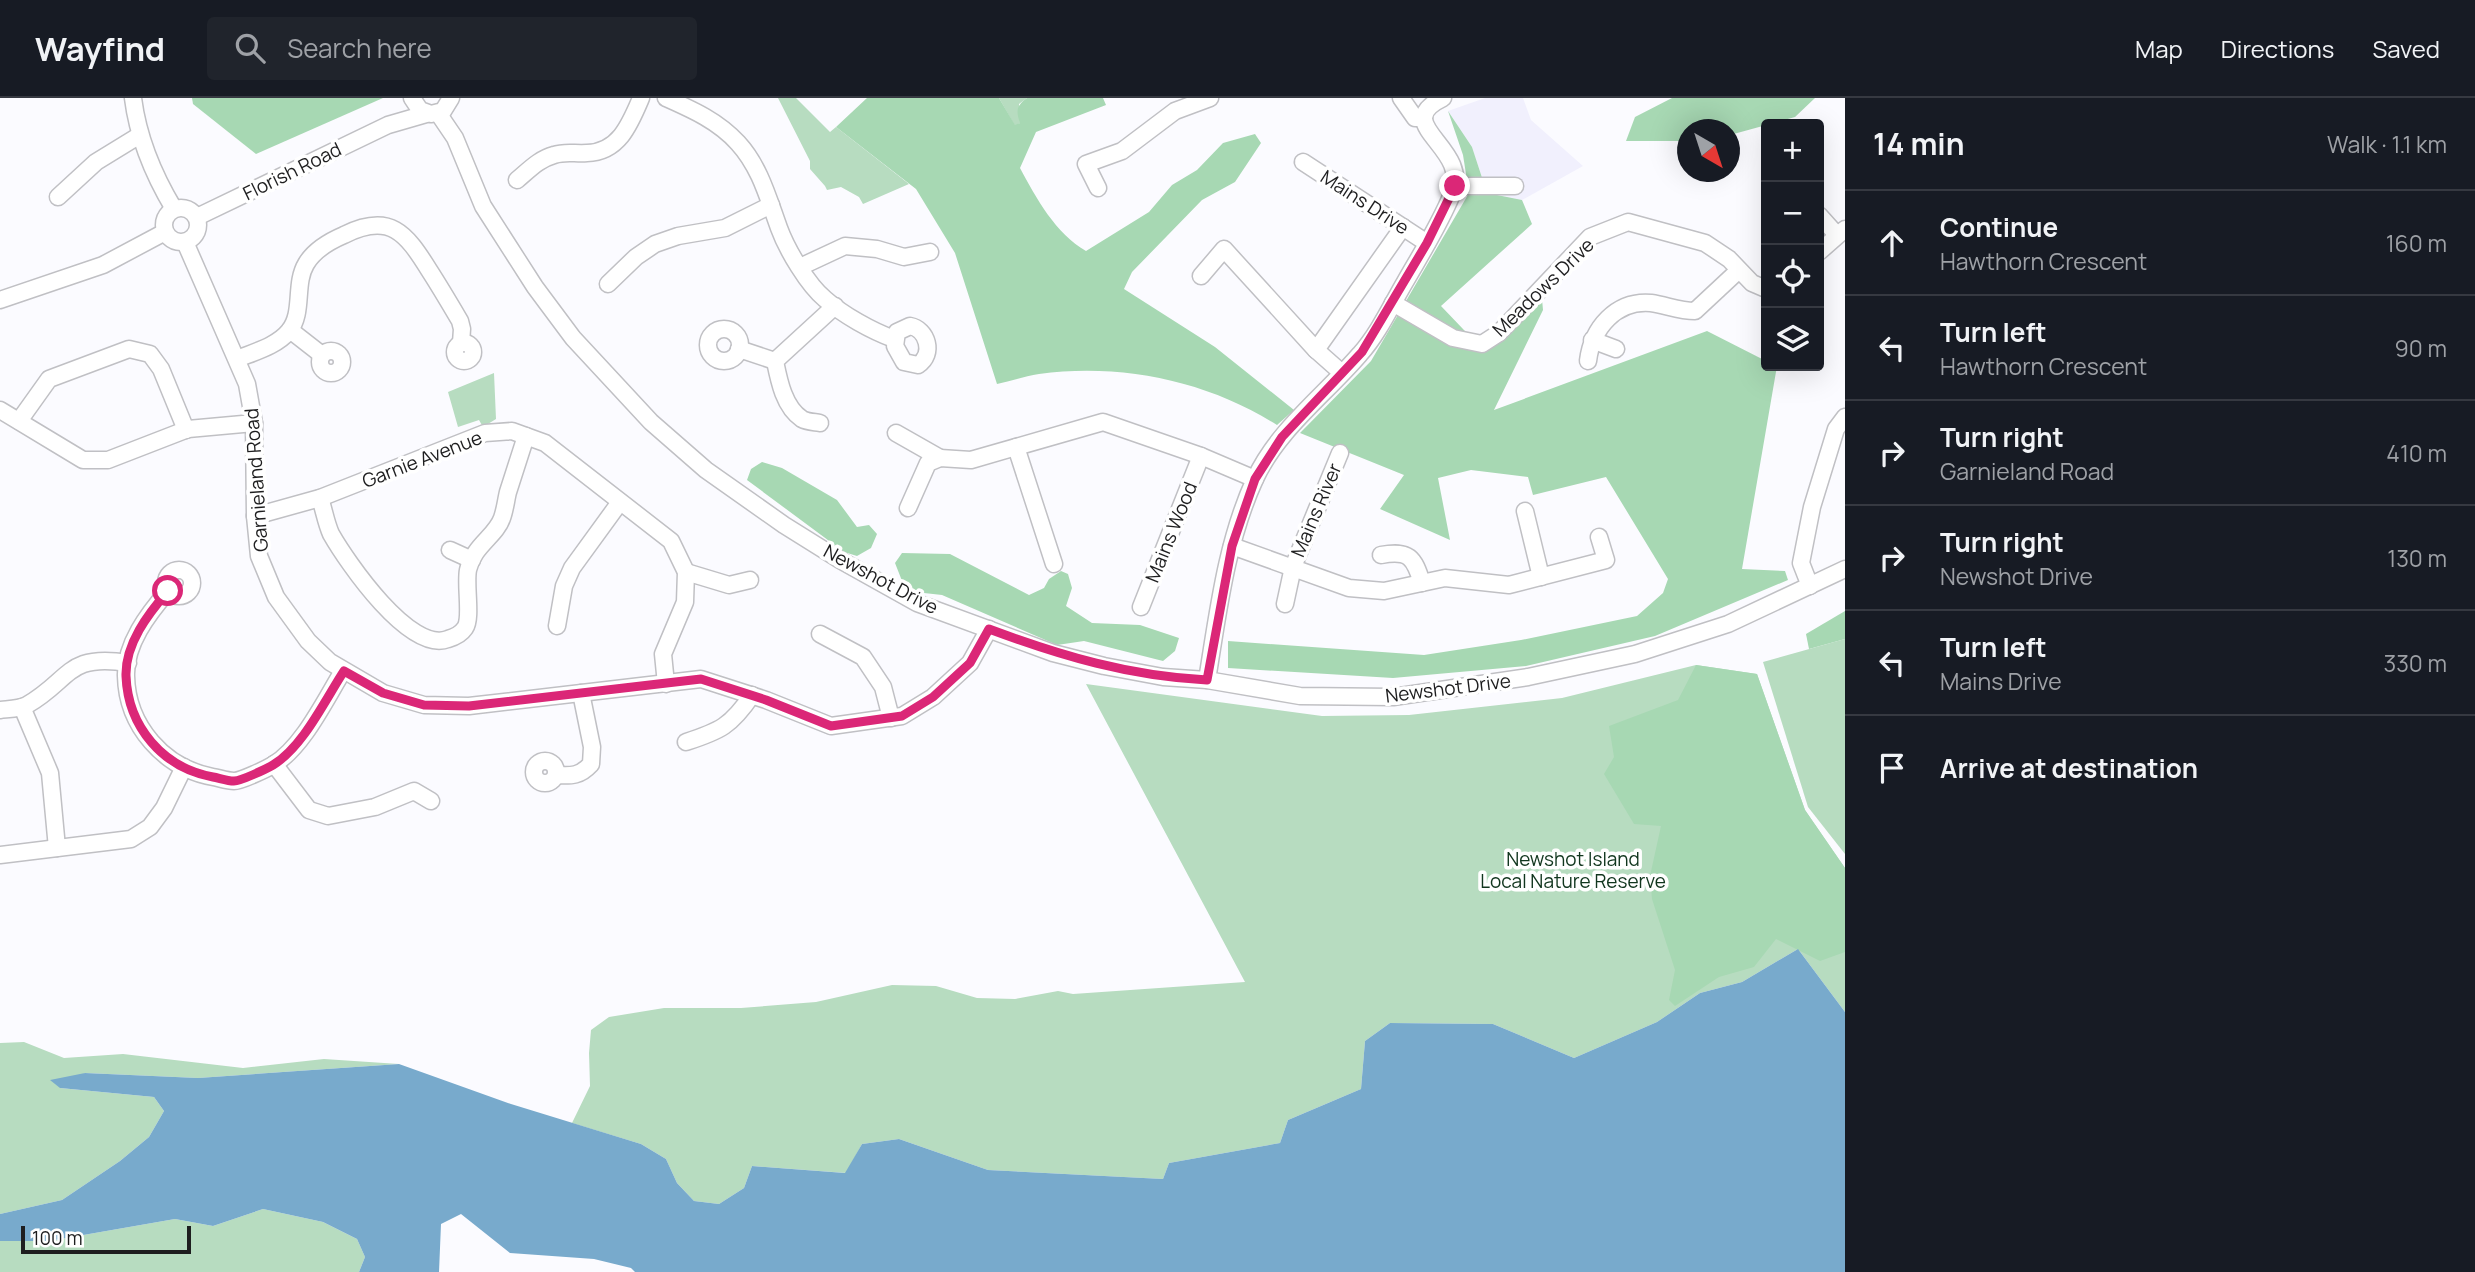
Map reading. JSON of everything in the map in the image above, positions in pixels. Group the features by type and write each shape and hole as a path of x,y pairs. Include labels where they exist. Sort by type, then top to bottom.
{"street":[{"path":"133,98 140,135 157,181 174,209"},
{"path":"517,180 538,162 552,155 594,152 611,146 627,129 641,98"},
{"path":"666,98 707,117 738,142 755,166 786,244 824,299 877,333 894,339"},
{"path":"1098,188 1086,164 1122,151 1172,105 1210,98"},
{"path":"1401,98 1452,160 1456,173 1455,186 1515,186"},
{"path":"1424,123 1427,109 1443,98"},
{"name":"Florish Road","path":"197,217 437,103"},
{"name":"Newshot Drive","path":"437,103 455,138 483,206 535,286 573,338 651,422 706,470 840,559 917,603 1053,653 1163,677 1207,680 1300,696 1393,697 1528,677 1606,662 1671,644 1728,624 1845,569"},
{"path":"58,197 96,162 140,135"},
{"name":"Mains Drive","path":"1303,162 1427,243"},
{"name":"Mains Drive","path":"1207,680 1232,546 1255,479 1282,437 1362,352 1427,243 1455,186"},
{"path":"608,284 636,257 655,244 678,236 725,228 771,205"},
{"path":"174,209 189,209 197,217 197,232 185,242 176,242 165,232 166,216 174,209"},
{"path":"1824,219 1841,232 1824,247"},
{"name":"Meadows Drive","path":"1393,303 1453,338 1482,344 1499,333 1590,237 1628,222 1705,243 1729,258 1752,283 1761,287"},
{"path":"237,359 277,341 290,330 296,317 301,275 306,262 330,242 362,226 375,225 389,227 411,241 460,321 461,343"},
{"path":"1316,351 1403,227"},
{"path":"0,300 103,265 165,232"},
{"name":"Garnieland Road","path":"185,242 247,384 254,423 255,516 259,556 276,597 308,641 344,671 383,693 424,705 469,706 701,679 752,695 831,726 902,716 933,697 970,663 989,629"},
{"path":"800,267 845,246 877,249 904,257 930,252"},
{"path":"1201,276 1224,248 1316,351 1342,373"},
{"path":"1588,360 1592,340 1610,316 1634,304 1651,303 1683,311 1695,311 1739,270"},
{"path":"775,361 835,306"},
{"path":"290,330 322,355"},
{"path":"1592,340 1616,349"},
{"path":"19,421 49,379 129,349 150,355 161,369 186,430"},
{"path":"739,349 775,361"},
{"path":"775,361 780,386 791,407 803,420 820,423"},
{"path":"0,410 83,460 108,460 186,430 254,423"},
{"path":"1810,586 1801,563 1812,507 1836,429 1845,417"},
{"name":"Mains Wood","path":"940,458 971,460 1103,422 1201,456 1255,479"},
{"name":"Garnie Avenue","path":"255,516 320,498 485,433 512,431 545,443 671,541 686,572"},
{"path":"896,433 940,458"},
{"path":"320,498 330,530 351,566 372,593 402,622 429,639 443,641 459,635 467,626 468,569 479,545 502,521 526,436"},
{"path":"1016,447 1054,564"},
{"name":"Mains River","path":"1285,604 1293,567 1340,453"},
{"name":"Mains Wood","path":"1141,607 1201,456"},
{"path":"908,508 928,463 940,458"},
{"path":"557,626 564,586 572,568 621,502"},
{"path":"1525,510 1541,577"},
{"name":"Mains River","path":"1232,546 1349,588 1384,591 1445,578 1509,585 1541,577 1606,560 1599,537"},
{"path":"450,550 472,560"},
{"path":"1381,555 1407,555 1416,565 1422,583"},
{"path":"666,684 663,654 685,602 686,572 729,586 750,580"},
{"path":"168,591 152,610 130,649 126,676 132,707 148,741 170,761 200,775 235,781 274,764 298,742 344,671"},
{"path":"820,634 863,657 883,687 891,718"},
{"path":"0,710 22,707 73,667 90,661 128,663"},
{"path":"556,775 574,776 592,764 592,747 581,693"},
{"path":"686,742 715,733 737,717 752,695"},
{"path":"22,707 50,773 57,848"},
{"path":"274,764 309,810 328,816 375,807 414,791 431,801"},
{"path":"0,855 131,839 150,827 164,808 184,767"}],"shaded area":[{"path":"1485,98 1523,98 1531,120 1583,166 1522,200 1487,193 1472,147 1448,111"}],"green space":[{"path":"192,98 383,98 256,154 193,104"},
{"path":"778,98 796,98 830,132 836,127 909,184 863,204 859,197 841,187 827,190 810,169 810,161"},
{"path":"867,98 999,98 1015,125 1020,123 1019,106 1027,98 1103,98 1106,105 1036,132 1020,168 1056,225 1086,251 1149,212 1172,185 1197,170 1223,143 1255,134 1261,143 1235,182 1202,200 1132,272 1124,289 1215,347 1294,410 1277,425 1222,397 1193,387 1163,379 1101,371 1034,375 997,384 955,253 916,189 836,127"},
{"path":"999,98 1027,98 1019,104 1020,123 1015,126"},
{"path":"1672,98 1815,98 1795,117 1761,119 1761,126 1740,132 1740,119 1677,119 1677,141 1626,141 1635,117"},
{"path":"1448,111 1472,147 1487,193 1522,200 1532,224 1441,306 1485,352 1542,299 1543,310 1494,410 1707,331 1761,358 1761,371 1776,371 1742,569 1785,571 1788,580 1655,636 1526,666 1393,678 1228,668 1228,641 1424,655 1521,640 1637,616 1663,593 1668,579 1606,477 1533,495 1528,477 1471,470 1438,478 1450,540 1380,509 1404,475 1300,433 1371,361 1469,193 1463,155"},
{"path":"494,373 496,419 483,427 479,420 458,427 448,392"},
{"path":"762,462 782,468 837,500 857,527 869,525 877,534 871,548 857,556 844,552 747,480 751,469"},
{"path":"902,553 950,554 1029,595 1044,588 1049,579 1061,571 1068,574 1072,588 1066,606 1092,623 1140,625 1179,638 1175,651 1163,661 1084,641 1057,645 942,595 906,591 895,563"},
{"path":"1845,611 1845,639 1809,649 1806,634"},
{"path":"1845,639 1845,854 1808,807 1763,662"},
{"name":"Newshot Island Local Nature Reserve","path":"1696,665 1757,674 1805,810 1845,868 1845,1012 1798,949 1742,982 1700,993 1657,1022 1574,1058 1493,1024 1390,1023 1365,1041 1361,1089 1288,1120 1280,1143 1169,1163 1163,1179 988,1170 899,1139 862,1144 846,1173 752,1166 744,1188 719,1204 694,1201 677,1183 666,1159 641,1144 572,1123 590,1086 591,1030 609,1017 664,1008 741,1008 816,1002 892,985 936,986 977,998 1015,999 1058,991 1073,994 1245,982 1086,684 1322,716 1409,715 1562,698"},
{"path":"1696,665 1757,674 1805,810 1845,868 1845,952 1820,961 1776,939 1754,967 1719,977 1675,1006 1669,1000 1675,970 1652,899 1650,876 1661,826 1634,824 1604,774 1614,757 1609,726 1678,700"},
{"path":"24,1042 64,1058 123,1054 243,1068 324,1059 399,1064 198,1078 85,1073 60,1088 154,1097 164,1111 149,1137 120,1161 62,1200 0,1214 0,1043"},
{"path":"263,1209 323,1222 357,1239 365,1257 359,1272 0,1272 0,1241 49,1241 175,1219 213,1226"}],"water":[{"path":"1798,949 1845,1012 1845,1272 635,1272 631,1268 594,1259 510,1253 461,1214 441,1224 439,1272 359,1272 365,1257 357,1239 323,1222 263,1209 213,1226 175,1219 49,1241 0,1241 0,1214 62,1200 120,1161 149,1137 164,1111 154,1097 60,1088 50,1080 85,1073 198,1078 399,1064 511,1104 641,1144 666,1159 677,1183 694,1201 719,1204 744,1188 752,1166 845,1173 862,1144 899,1139 988,1170 1163,1179 1169,1163 1280,1143 1288,1120 1361,1089 1365,1041 1390,1023 1493,1024 1574,1058 1657,1022 1700,993 1742,982"}],"route":[{"path":"168,591 152,610 130,649 126,676 132,707 148,741 170,761 200,775 235,781 274,764 298,742 344,671 383,693 424,705 469,706 701,679 766,700 831,726 902,716 933,697 970,663 989,629 1053,653 1104,666 1163,677 1207,680 1232,546 1255,479 1282,437 1362,352 1427,243 1455,186"}]}
